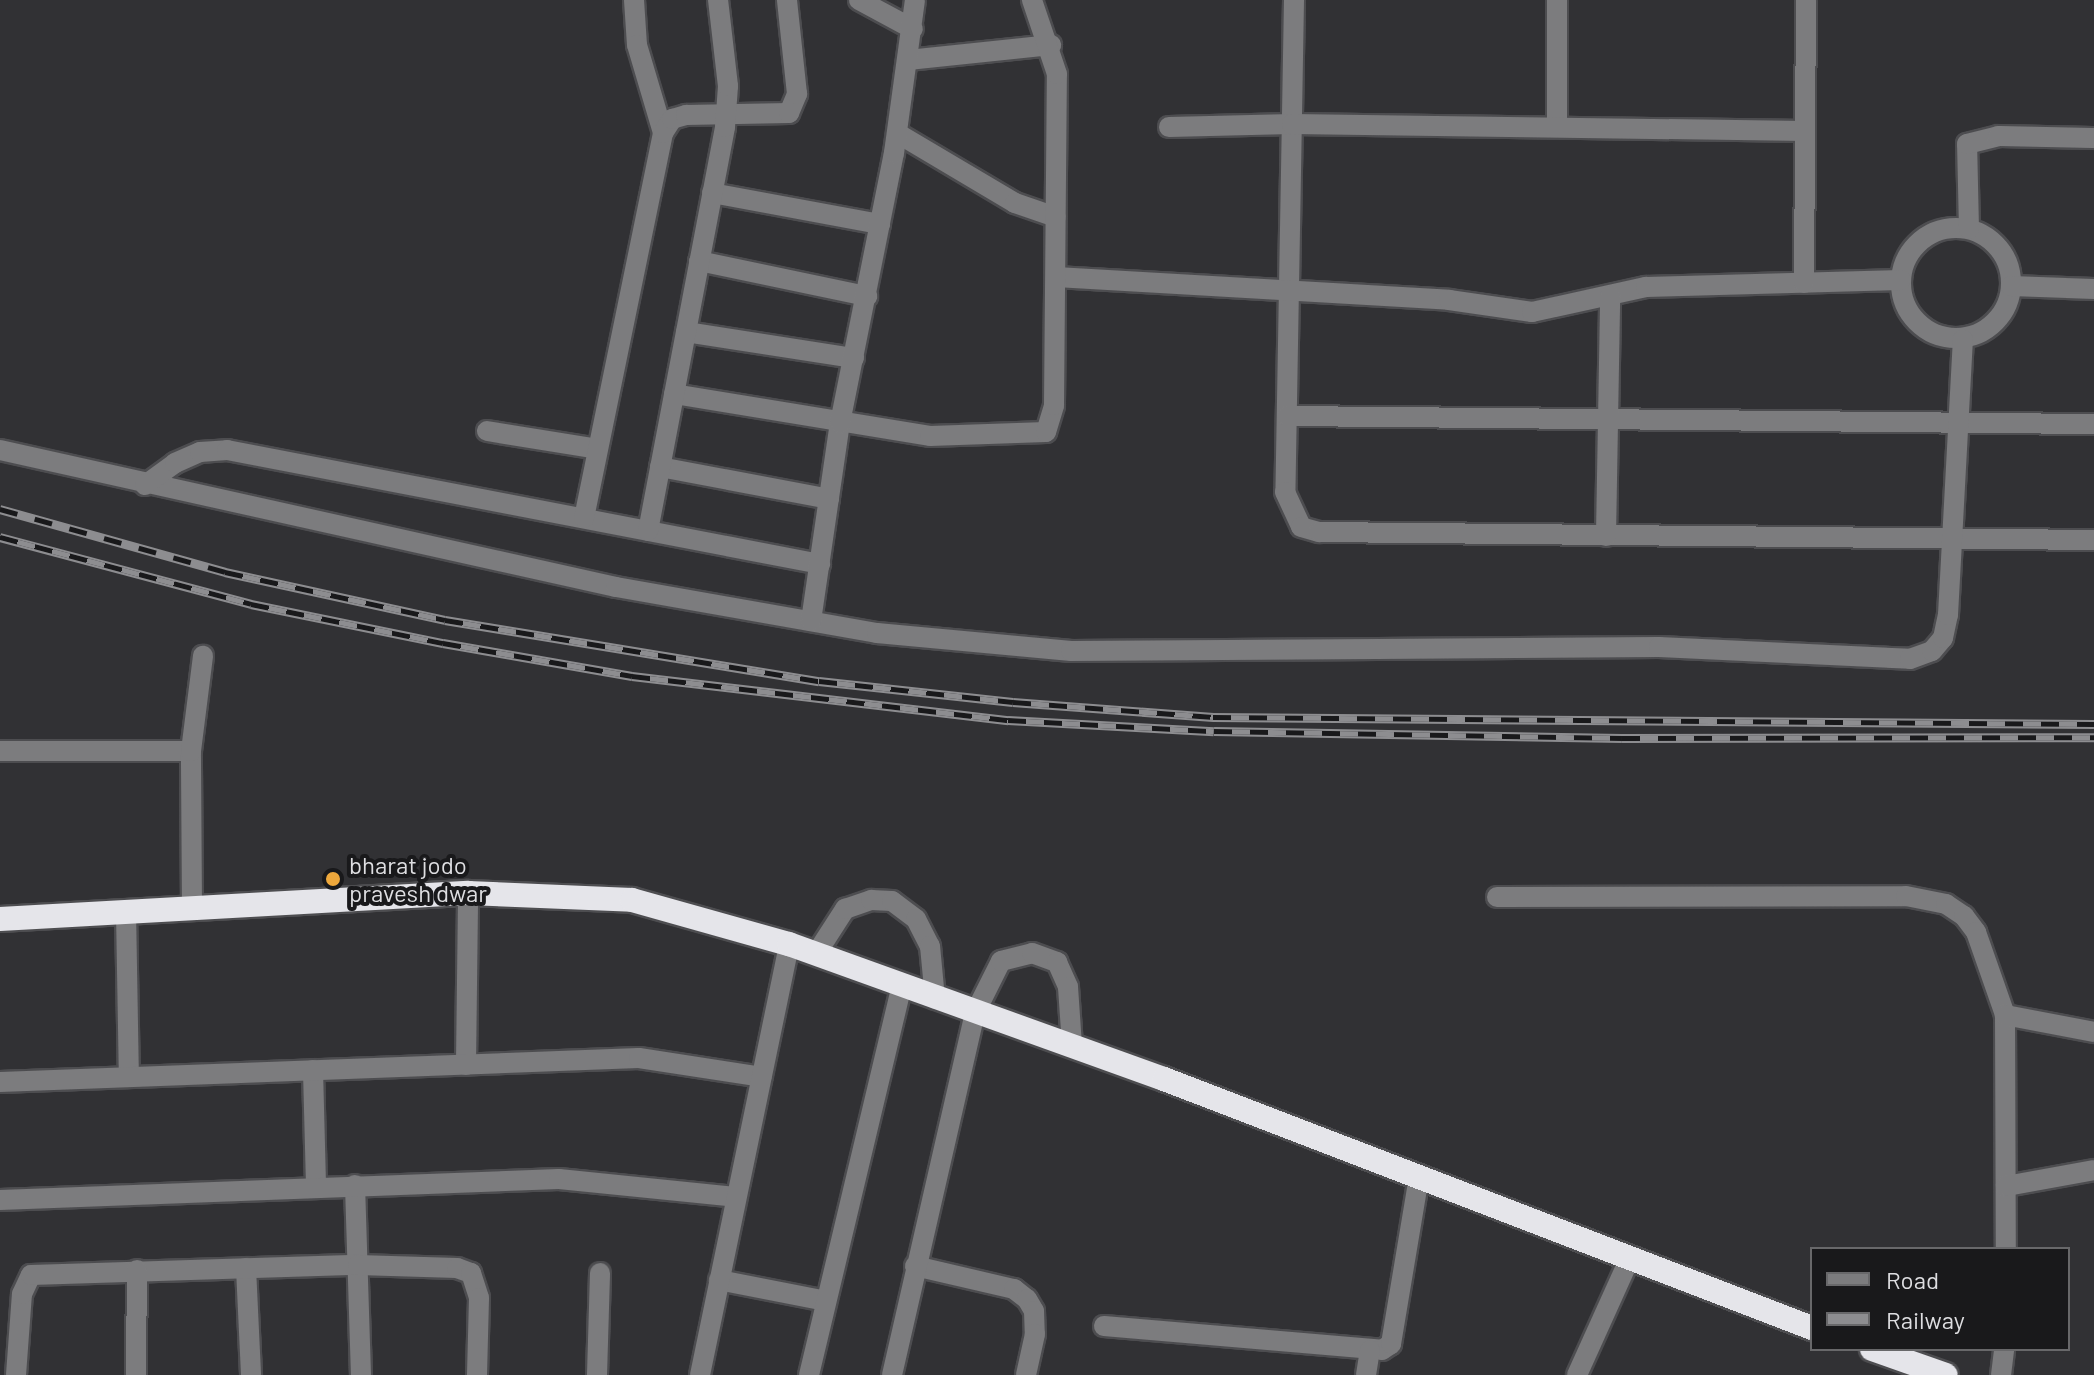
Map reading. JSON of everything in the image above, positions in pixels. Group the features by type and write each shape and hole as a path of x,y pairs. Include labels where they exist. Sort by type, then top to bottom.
{"highway":[{"path":"0,919 468,893 632,900 789,944 1072,1046 1810,1327"},
{"path":"1878,1351 1946,1375"}],"street":[{"path":"634,0 637,45 663,133"},
{"path":"648,531 726,112 728,86 718,0"},
{"path":"584,518 663,133 672,119 726,112 780,114 795,106 787,0"},
{"path":"859,0 913,29"},
{"path":"811,621 840,423 897,133 915,0"},
{"path":"674,394 930,436 1046,432 1054,405 1057,74 1051,45 1032,0"},
{"path":"1294,0 1285,492 1301,527 1319,532 1606,536 1952,535 2094,540"},
{"path":"1557,0 1557,127"},
{"path":"1804,283 1806,0"},
{"path":"908,60 1051,45"},
{"path":"1169,127 1292,124 1805,131"},
{"path":"897,133 1015,203 1056,217"},
{"path":"1969,229 1967,144 1998,136 2094,138"},
{"path":"712,193 880,224"},
{"path":"1950,228 1969,229 2000,250 2011,286 1997,321 1963,339 1932,333 1918,324 1905,304 1901,280 1916,245 1950,228"},
{"path":"699,261 867,296"},
{"path":"1056,277 1449,300 1506,312 1578,306 1646,287 1901,280"},
{"path":"2011,286 2094,289"},
{"path":"1606,536 1610,296"},
{"path":"686,332 854,358"},
{"path":"0,450 145,485 616,587 811,621 1071,651 1659,647 1910,659 1932,651 1943,638 1963,339"},
{"path":"1287,416 1959,420 2094,424"},
{"path":"487,431 598,449"},
{"path":"145,485 175,463 200,452 227,450 820,564"},
{"path":"660,467 829,499"},
{"path":"192,907 191,751 203,656"},
{"path":"0,751 191,751"},
{"path":"466,1065 468,893"},
{"path":"1497,897 1906,896 1946,904 1976,932 2005,1015 2006,1247"},
{"path":"816,954 845,909 871,900 892,901 916,919 930,946 935,999"},
{"path":"126,911 129,1077"},
{"path":"700,1375 789,944"},
{"path":"892,1375 975,1013 1001,961 1032,953 1057,962 1068,987 1072,1046"},
{"path":"809,1375 902,986"},
{"path":"2005,1015 2094,1032"},
{"path":"0,1082 639,1058 762,1077"},
{"path":"313,1070 316,1187"},
{"path":"2006,1186 2094,1170"},
{"path":"1104,1326 1370,1350 1391,1344 1419,1177"},
{"path":"0,1200 559,1179 735,1197"},
{"path":"355,1185 361,1375"},
{"path":"1577,1375 1629,1260"},
{"path":"16,1375 22,1294 31,1275 358,1265 457,1268 471,1273 479,1298 477,1375"},
{"path":"915,1266 1014,1289 1027,1299 1034,1311 1035,1334 1026,1375"},
{"path":"246,1268 251,1375"},
{"path":"136,1375 137,1270"},
{"path":"597,1375 600,1273"},
{"path":"719,1280 826,1301"},
{"path":"1366,1375 1370,1350"},
{"path":"2001,1375 2004,1351"}],"railway":[{"path":"0,509 225,572 445,620 819,681 1013,702 1213,717 2094,724"},
{"path":"0,537 251,604 443,643 632,676 1008,720 1214,731 1622,738 2094,737"}],"place":[{"name":"bharat jodo pravesh dwar","path":"333,879"}]}
